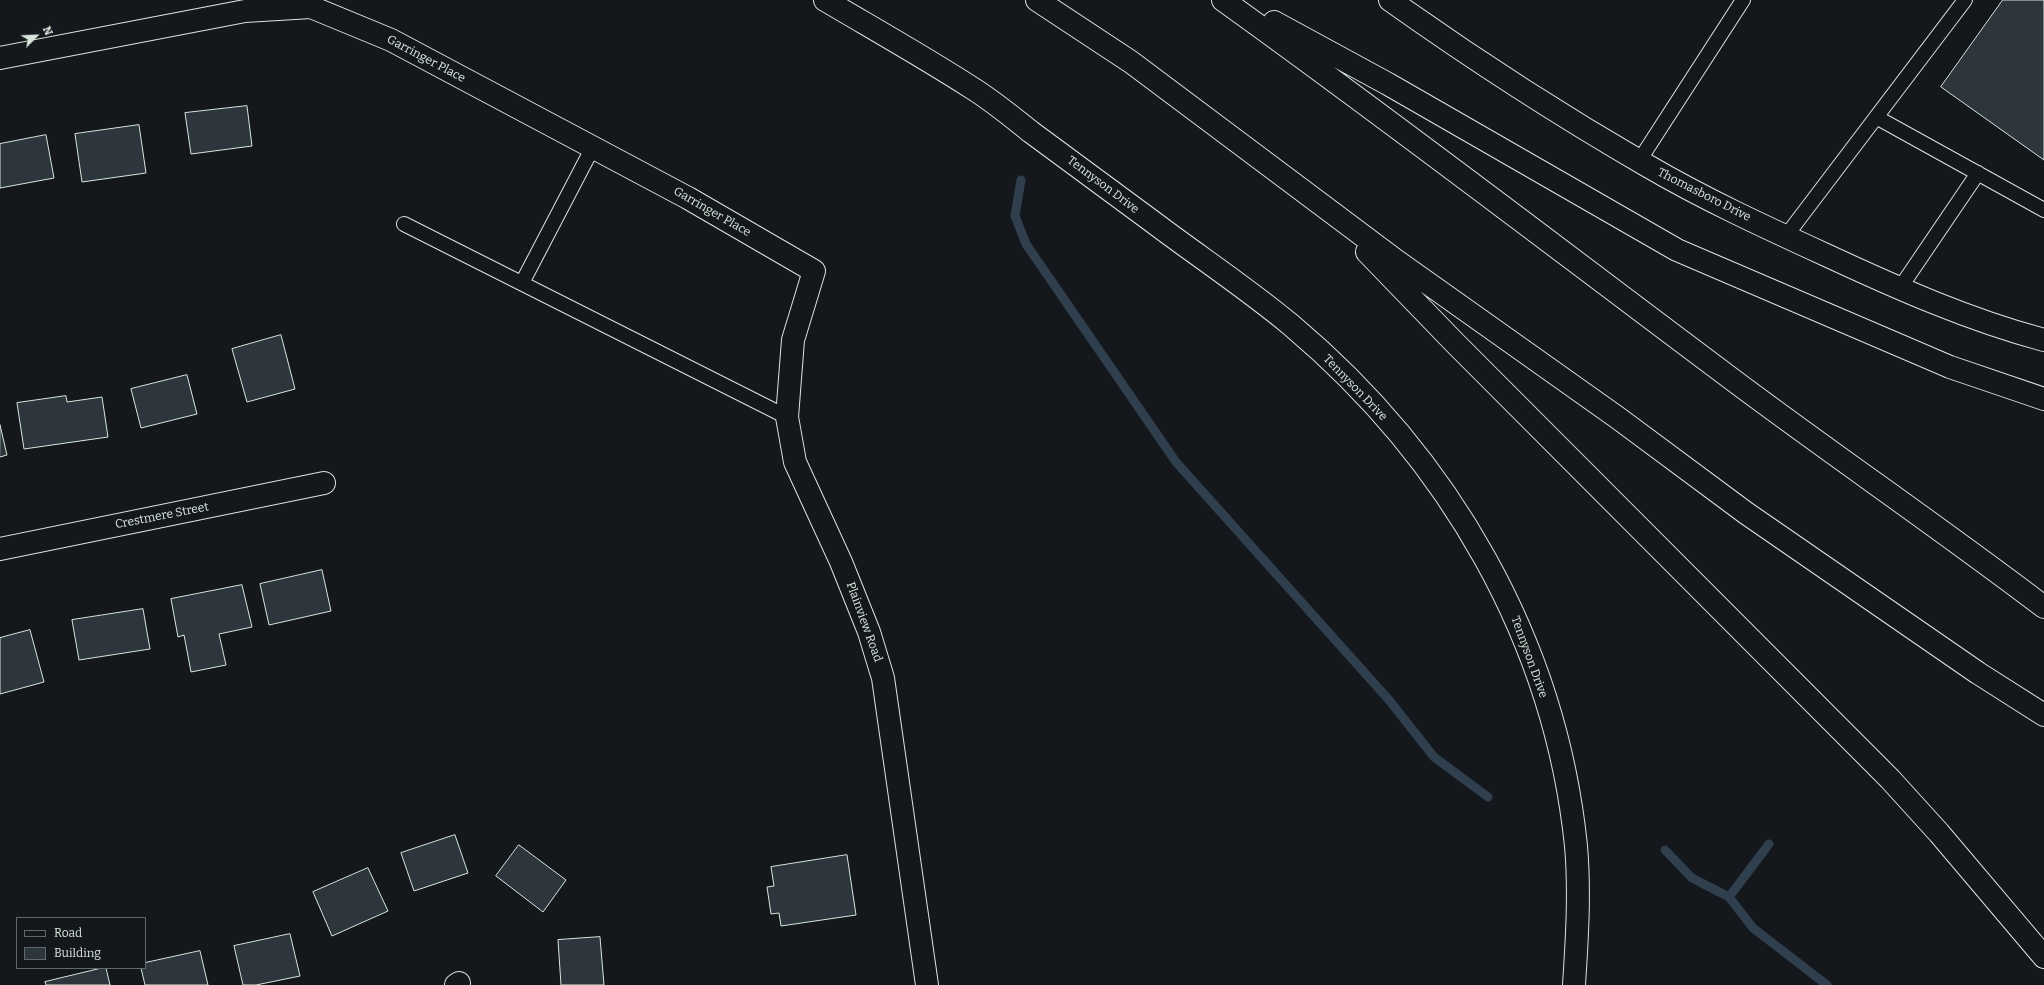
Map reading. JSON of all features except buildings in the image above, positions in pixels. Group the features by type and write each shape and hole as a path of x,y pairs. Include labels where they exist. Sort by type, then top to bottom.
{"main road":[{"name":"Tennyson Drive","path":"825,0 974,89 1291,325 1357,386 1421,460 1454,505 1476,541 1515,617 1531,656 1556,734 1565,771 1576,848 1578,917 1574,985"},
{"path":"1037,0 1131,62 1398,262 1618,418 1746,514 1978,673 2044,715"},
{"path":"1223,0 1356,95 1727,376 1962,544 2044,607"},
{"path":"1233,0 1388,84 1677,250 1950,367 2044,399"},
{"name":"Thomasboro Drive","path":"1390,0 1527,93 1639,161 1750,220 1900,288 2007,330 2044,340"},
{"name":"Garringer Place","path":"0,58 245,11 311,7 391,40 688,198 814,271"},
{"path":"1317,201 1454,342 1890,779 1939,833 2044,957"},
{"name":"Plainview Road","path":"814,271 793,340 787,417 796,462 842,562 869,632 883,678 928,985"},
{"name":"Crestmere Street","path":"0,549 324,483"}],"lane":[{"path":"1639,161 1743,0"},
{"path":"1786,236 1965,0"},
{"path":"1876,117 2044,210"},
{"path":"522,283 593,148"},
{"path":"1900,288 1978,173"},
{"path":"404,224 787,417"}],"waterway":[{"path":"1021,180 1015,216 1026,244 1176,462 1389,700 1434,757 1488,797"},
{"path":"1729,897 1769,844"},
{"path":"1665,850 1692,878 1729,897 1753,928 1827,985"}]}
